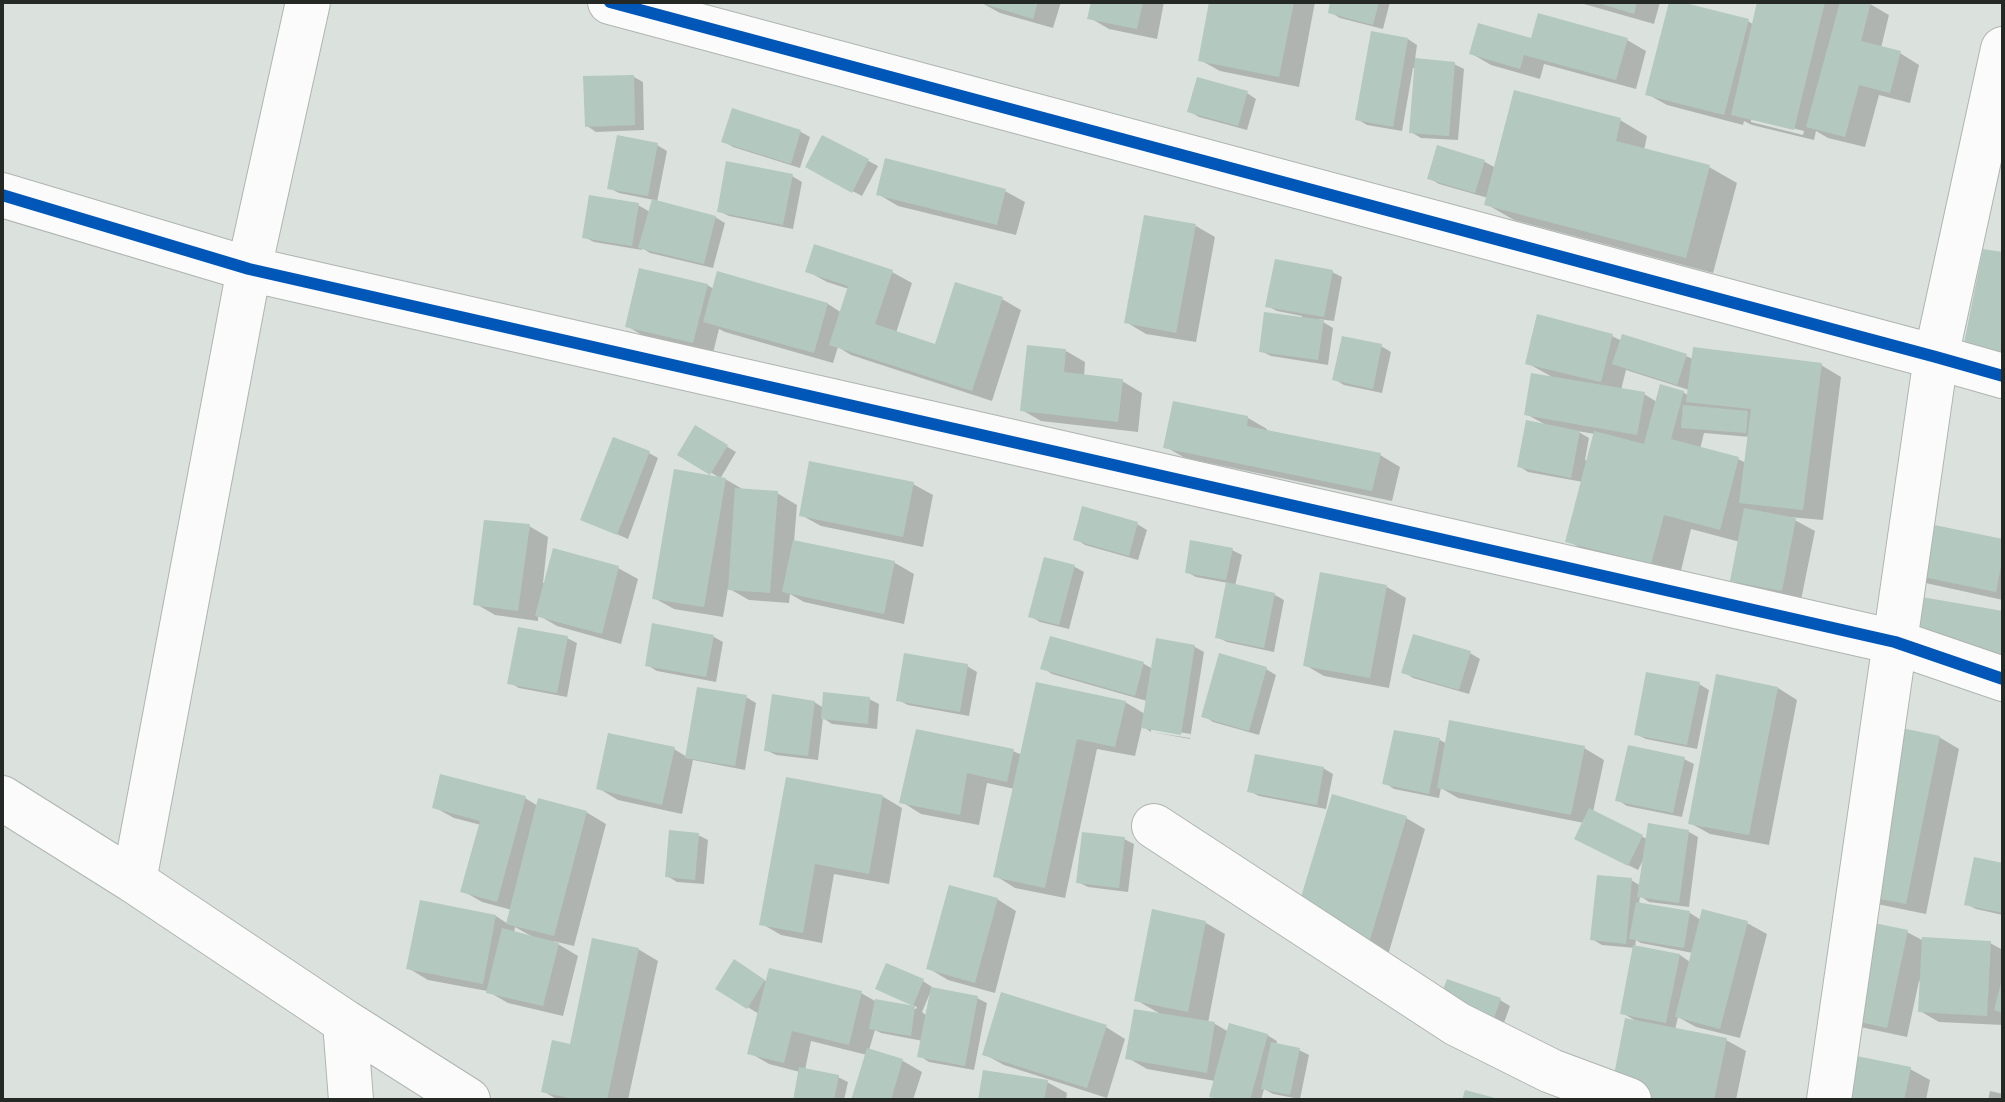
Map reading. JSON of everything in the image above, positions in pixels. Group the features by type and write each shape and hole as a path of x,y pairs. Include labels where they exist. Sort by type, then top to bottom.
{"street":[{"path":"134,881 249,269 308,2"},
{"path":"610,2 2003,376"},
{"path":"1829,1100 1936,357 2003,49"},
{"path":"2,195 249,269 1895,642 2003,679"},
{"path":"2,798 468,1100"},
{"path":"1154,826 1457,1024 1551,1071 1629,1100"},
{"path":"345,1022 351,1100"}],"building":[{"path":"978,2 1038,2 1033,19"},
{"path":"1091,2 1143,2 1137,29 1087,19"},
{"path":"1209,2 1294,2 1279,77 1198,61"},
{"path":"1330,2 1379,2 1373,25 1328,13"},
{"path":"1595,2 1637,2 1634,14"},
{"path":"1669,2 1681,2 1749,19 1724,115 1645,95"},
{"path":"1757,2 1825,2 1794,130 1731,115"},
{"path":"1840,2 1871,2 1861,41 1901,51 1890,93 1859,85 1845,137 1806,127"},
{"path":"1538,13 1628,38 1616,80 1524,55 1520,69 1469,54 1478,23 1531,38"},
{"path":"1371,31 1408,38 1393,127 1355,120"},
{"path":"1415,58 1455,62 1449,136 1409,133"},
{"path":"634,75 635,125 585,127 583,76"},
{"path":"1197,77 1248,91 1238,126 1187,112"},
{"path":"1514,90 1621,118 1616,141 1710,165 1686,258 1484,205"},
{"path":"732,108 801,130 791,164 721,142"},
{"path":"617,135 658,143 648,196 607,189"},
{"path":"822,135 869,159 852,193 805,167"},
{"path":"1437,145 1485,160 1475,193 1427,179"},
{"path":"885,158 1006,189 997,225 876,195"},
{"path":"726,161 793,174 783,225 717,212"},
{"path":"589,195 639,203 632,246 582,238"},
{"path":"652,199 716,216 704,264 638,248"},
{"path":"1144,215 1196,224 1176,333 1124,323"},
{"path":"814,244 893,270 875,324 935,344 955,282 1003,297 972,391 829,345 848,286 805,272"},
{"path":"1983,249 2003,252 2003,361 1962,353"},
{"path":"1275,259 1333,270 1324,317 1265,307"},
{"path":"639,268 708,284 693,343 625,327"},
{"path":"717,271 828,303 814,353 703,322"},
{"path":"1264,312 1324,320 1318,360 1259,352"},
{"path":"1537,314 1613,334 1601,382 1525,364"},
{"path":"1622,334 1687,354 1677,385 1612,364"},
{"path":"1342,336 1382,344 1373,389 1332,380"},
{"path":"1027,345 1066,349 1064,372 1123,379 1118,422 1020,411"},
{"path":"1693,347 1822,363 1803,510 1739,503 1751,409 1686,402"},
{"path":"1531,373 1645,392 1637,435 1524,415"},
{"path":"1660,384 1684,391 1671,439 1739,457 1720,530 1664,515 1651,564 1565,542 1594,431 1644,444"},
{"path":"1173,401 1248,416 1247,426 1381,453 1372,491 1163,448"},
{"path":"1683,405 1748,411 1746,433 1681,428"},
{"path":"1526,420 1580,431 1571,478 1517,467"},
{"path":"695,425 728,445 710,475 677,455"},
{"path":"613,437 650,451 617,535 580,520"},
{"path":"809,461 914,482 903,537 799,516"},
{"path":"674,469 726,478 704,607 652,599"},
{"path":"735,488 778,491 770,593 728,590"},
{"path":"1082,506 1138,522 1129,556 1073,540"},
{"path":"1744,508 1796,518 1782,591 1730,581"},
{"path":"484,520 530,524 518,611 473,605"},
{"path":"1910,520 2003,539 1996,592 1899,572"},
{"path":"793,540 895,561 884,614 782,592"},
{"path":"1190,540 1233,548 1226,580 1185,573"},
{"path":"553,548 619,566 602,634 535,616"},
{"path":"1044,557 1075,565 1059,625 1028,617"},
{"path":"1320,572 1387,585 1370,678 1303,666"},
{"path":"1226,582 1275,593 1264,648 1215,638"},
{"path":"1904,594 2003,611 2003,655 1896,636"},
{"path":"652,623 714,635 706,677 645,666"},
{"path":"518,627 568,636 557,693 507,684"},
{"path":"1413,634 1471,651 1459,690 1401,673"},
{"path":"1050,636 1144,662 1135,696 1040,669"},
{"path":"1156,638 1195,645 1181,735 1141,728"},
{"path":"904,653 968,664 960,712 896,701"},
{"path":"1219,653 1267,667 1249,731 1201,717"},
{"path":"1646,672 1700,682 1687,745 1634,735"},
{"path":"1716,674 1778,687 1749,835 1688,824"},
{"path":"1036,682 1126,701 1115,747 1077,739 1045,888 993,877"},
{"path":"697,687 747,695 735,766 685,758"},
{"path":"823,692 870,697 868,724 821,719"},
{"path":"772,694 815,701 808,756 764,751"},
{"path":"1449,720 1585,746 1571,815 1437,788"},
{"path":"1883,724 1940,736 1906,904 1850,893"},
{"path":"916,729 1014,749 1007,782 967,773 960,815 899,803"},
{"path":"1394,730 1440,738 1429,794 1382,784"},
{"path":"608,733 675,747 662,805 596,789"},
{"path":"1628,745 1685,757 1673,813 1615,801"},
{"path":"1255,754 1324,767 1317,805 1247,792"},
{"path":"440,774 526,796 497,902 460,892 480,821 432,808"},
{"path":"786,777 883,795 869,874 815,864 803,933 759,925"},
{"path":"1332,794 1407,816 1366,953 1291,930"},
{"path":"538,798 587,811 554,936 506,924"},
{"path":"1589,808 1643,835 1628,866 1574,839"},
{"path":"1648,823 1689,830 1679,903 1637,897"},
{"path":"669,830 699,833 695,880 665,877"},
{"path":"1082,832 1125,837 1119,888 1076,883"},
{"path":"1974,857 2003,863 2003,913 1964,905"},
{"path":"1597,875 1632,878 1626,944 1590,940"},
{"path":"949,885 998,898 975,983 926,969"},
{"path":"420,900 496,915 483,984 406,969"},
{"path":"1636,902 1690,911 1684,948 1629,939"},
{"path":"1152,909 1206,921 1188,1012 1134,1001"},
{"path":"1702,909 1748,921 1720,1029 1675,1017"},
{"path":"1850,918 1908,930 1887,1028 1829,1015"},
{"path":"502,928 559,943 543,1006 486,993"},
{"path":"1922,937 1991,941 1987,1016 1918,1012"},
{"path":"592,938 639,948 607,1100 579,1100 541,1092 552,1040 570,1044"},
{"path":"1633,945 1680,954 1666,1023 1620,1014"},
{"path":"734,959 765,980 747,1009 715,989"},
{"path":"886,963 924,979 913,1006 875,989"},
{"path":"769,968 862,991 849,1045 792,1031 784,1063 747,1054"},
{"path":"1447,979 1501,998 1486,1041 1431,1021"},
{"path":"2003,979 2003,1013 1994,1010"},
{"path":"931,987 978,996 965,1066 917,1057"},
{"path":"1001,992 1107,1025 1087,1088 982,1055"},
{"path":"875,999 915,1006 911,1036 869,1029"},
{"path":"1134,1009 1215,1022 1207,1073 1125,1059"},
{"path":"1625,1018 1727,1038 1714,1100 1629,1100 1610,1096"},
{"path":"1229,1023 1268,1034 1250,1100 1209,1097"},
{"path":"1271,1042 1300,1048 1290,1095 1261,1089"},
{"path":"867,1048 903,1059 891,1100 851,1100"},
{"path":"1837,1052 1911,1067 1904,1100 1827,1100"},
{"path":"799,1067 839,1075 834,1100 793,1100"},
{"path":"983,1070 1048,1080 1044,1100 978,1100"},
{"path":"1465,1090 1499,1099 1499,1100 1462,1100"}],"cycle path":[{"path":"610,2 2003,376"},
{"path":"2,195 249,269 1895,642 2003,679"}]}
